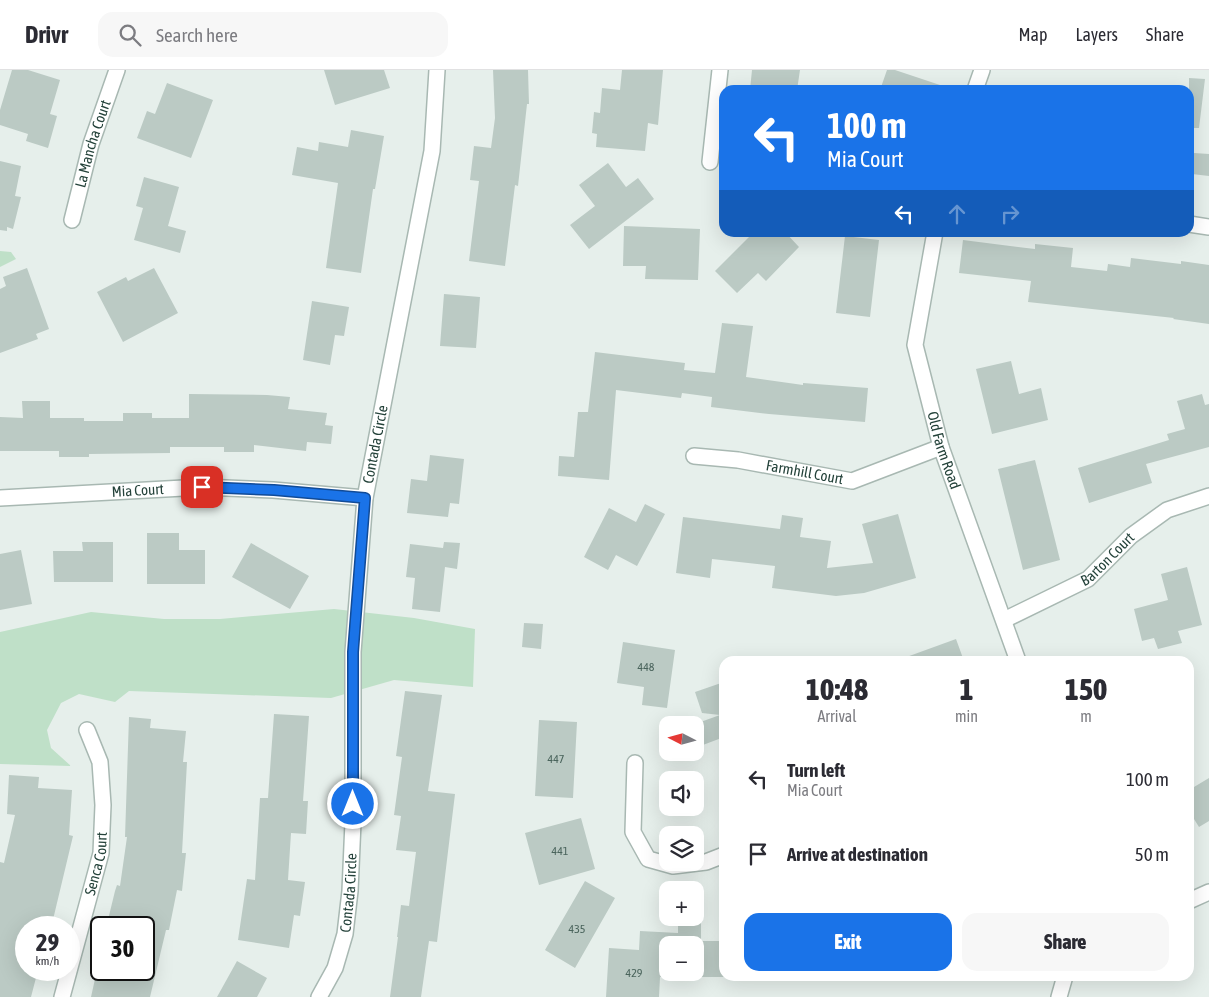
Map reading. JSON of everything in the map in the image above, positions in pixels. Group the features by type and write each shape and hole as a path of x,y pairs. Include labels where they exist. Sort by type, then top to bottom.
{"street":[{"name":"La Mancha Court","path":"72,220 91,144 117,70"},
{"name":"Contada Circle","path":"319,997 335,968 346,934 353,822 353,652 365,498 432,151 437,70"},
{"path":"710,162 720,70"},
{"path":"977,85 982,70"},
{"path":"1194,225 1209,228"},
{"name":"Old Farm Road","path":"934,237 915,345 941,447 1016,656"},
{"name":"Farmhill Court","path":"694,456 738,460 852,481 941,447"},
{"name":"Mia Court","path":"0,498 202,487 274,490 365,498"},
{"name":"Barton Court","path":"1004,620 1088,579 1131,536 1167,510 1209,496"},
{"name":"Senca Court","path":"62,997 101,853 103,805 100,762 88,730"},
{"path":"634,763 633,832 648,859 673,866 706,862 719,857"},
{"path":"1194,899 1209,892"},
{"path":"1059,997 1064,981"}],"green space":[{"path":"0,251 11,252 16,259 0,267"},
{"path":"334,609 414,618 475,629 473,687 394,680 331,698 129,691 115,702 79,694 61,703 47,730 51,748 71,766 0,764 0,632 91,612 164,619 220,619"}],"building":[{"path":"12,70 28,70 60,80 50,114 57,116 48,148 26,141 28,134 0,125 0,110"},
{"path":"324,70 384,70 390,88 335,105"},
{"path":"493,70 528,70 529,104 527,104 518,186 515,185 505,266 469,261 479,181 470,180 474,146 491,148 495,118"},
{"path":"622,70 663,70 658,125 648,123 645,151 596,147 597,134 592,133 594,112 600,113 602,88 620,90"},
{"path":"752,70 800,70 798,85 750,85"},
{"path":"887,70 895,70 940,85 882,85"},
{"path":"1189,78 1205,79 1199,128 1194,128 1194,85 1189,85"},
{"path":"167,83 213,100 191,158 137,138 147,111 155,114"},
{"path":"351,130 384,136 375,189 373,189 361,273 326,268 338,183 292,175 297,147 318,151 319,142 348,147"},
{"path":"1194,153 1209,154 1209,176 1194,174"},
{"path":"0,161 21,166 15,196 21,197 13,229 7,227 7,231 0,230"},
{"path":"608,163 626,187 638,178 654,199 589,249 570,225 595,206 579,185"},
{"path":"144,177 179,187 168,226 186,231 180,253 134,240 143,208 136,206"},
{"path":"624,226 700,229 698,280 645,279 646,266 623,266"},
{"path":"749,237 790,237 799,247 766,281 758,273 737,293 715,271"},
{"path":"845,237 879,240 870,317 836,313"},
{"path":"963,240 1035,249 1035,244 1073,248 1071,267 1107,271 1108,264 1130,267 1131,258 1181,264 1181,261 1209,265 1209,324 1174,318 1028,302 1031,281 959,273"},
{"path":"27,268 49,329 36,334 38,339 0,353 0,289 6,286 3,277"},
{"path":"154,268 178,313 123,342 97,292 126,277 128,281"},
{"path":"444,294 480,297 476,348 440,346"},
{"path":"312,301 349,307 344,336 335,335 330,365 303,360"},
{"path":"722,323 753,326 746,377 803,385 803,383 868,388 865,422 711,407 712,397 682,393 681,398 616,390 609,480 558,476 559,456 574,457 578,412 588,412 595,352 685,363 684,370 715,373"},
{"path":"1011,361 1019,394 1041,388 1048,420 992,434 976,369"},
{"path":"189,394 290,397 288,409 327,413 325,425 333,426 331,444 307,442 306,451 254,445 254,452 224,452 224,447 170,447 170,453 89,454 89,457 59,457 59,451 0,451 0,417 23,418 22,401 50,401 50,418 84,418 84,421 123,421 123,413 152,413 152,418 189,418"},
{"path":"1202,394 1205,405 1209,404 1209,447 1146,464 1152,483 1089,503 1078,468 1169,440 1167,434 1185,429 1177,401"},
{"path":"430,455 464,459 459,504 450,503 448,517 407,513 411,479 427,481"},
{"path":"1035,460 1060,560 1023,570 998,469"},
{"path":"645,504 665,514 637,566 616,555 608,570 584,557 609,508 636,522"},
{"path":"898,514 916,578 864,593 836,596 772,588 775,566 712,559 710,578 676,573 683,517 780,529 782,515 803,518 800,537 831,541 827,568 873,563 862,524"},
{"path":"147,533 179,533 179,550 205,550 205,584 147,584"},
{"path":"82,542 113,542 113,582 54,582 53,551 83,551"},
{"path":"444,542 460,543 457,569 445,567 440,612 412,609 415,578 406,577 410,544 443,548"},
{"path":"251,543 309,576 290,609 232,577"},
{"path":"21,550 32,604 0,610 0,554"},
{"path":"1187,567 1202,625 1178,631 1182,643 1158,649 1154,638 1142,641 1134,609 1168,600 1161,574"},
{"path":"524,623 543,624 541,649 522,647"},
{"path":"956,639 962,656 909,656"},
{"path":"623,642 675,650 667,708 642,705 644,687 617,683"},
{"path":"719,684 719,715 702,713 695,692"},
{"path":"405,691 442,695 428,791 455,794 437,942 429,941 421,997 390,997 401,905 409,906 416,852 396,850 401,816 394,815 402,757 396,756"},
{"path":"274,714 309,716 303,801 308,801 306,834 291,833 288,880 305,882 300,916 294,915 289,948 238,940 247,879 255,880 260,798 268,798"},
{"path":"719,715 719,739 704,745 704,721"},
{"path":"129,717 151,719 150,728 186,731 183,762 187,762 182,853 186,853 182,891 177,890 169,930 166,930 155,976 155,916 109,916 117,885 120,886 127,837 125,837"},
{"path":"539,720 577,722 573,798 535,796"},
{"path":"9,775 39,777 38,788 72,790 69,835 73,836 54,916 15,916 15,981 35,981 31,997 0,997 0,862 4,863 15,815 7,814"},
{"path":"1209,778 1209,821 1199,827 1194,819 1194,787"},
{"path":"581,818 595,869 539,885 525,833"},
{"path":"585,881 615,898 575,968 545,950"},
{"path":"678,926 701,926 701,936 659,936 659,997 606,997 609,948 639,950 640,931 678,933"},
{"path":"704,941 719,941 719,977 704,977"},
{"path":"237,961 267,978 257,997 217,997"},
{"path":"95,981 154,981 150,997 91,997"}],"route":[{"path":"202,487 274,490 365,498 353,652 353,804"}]}
